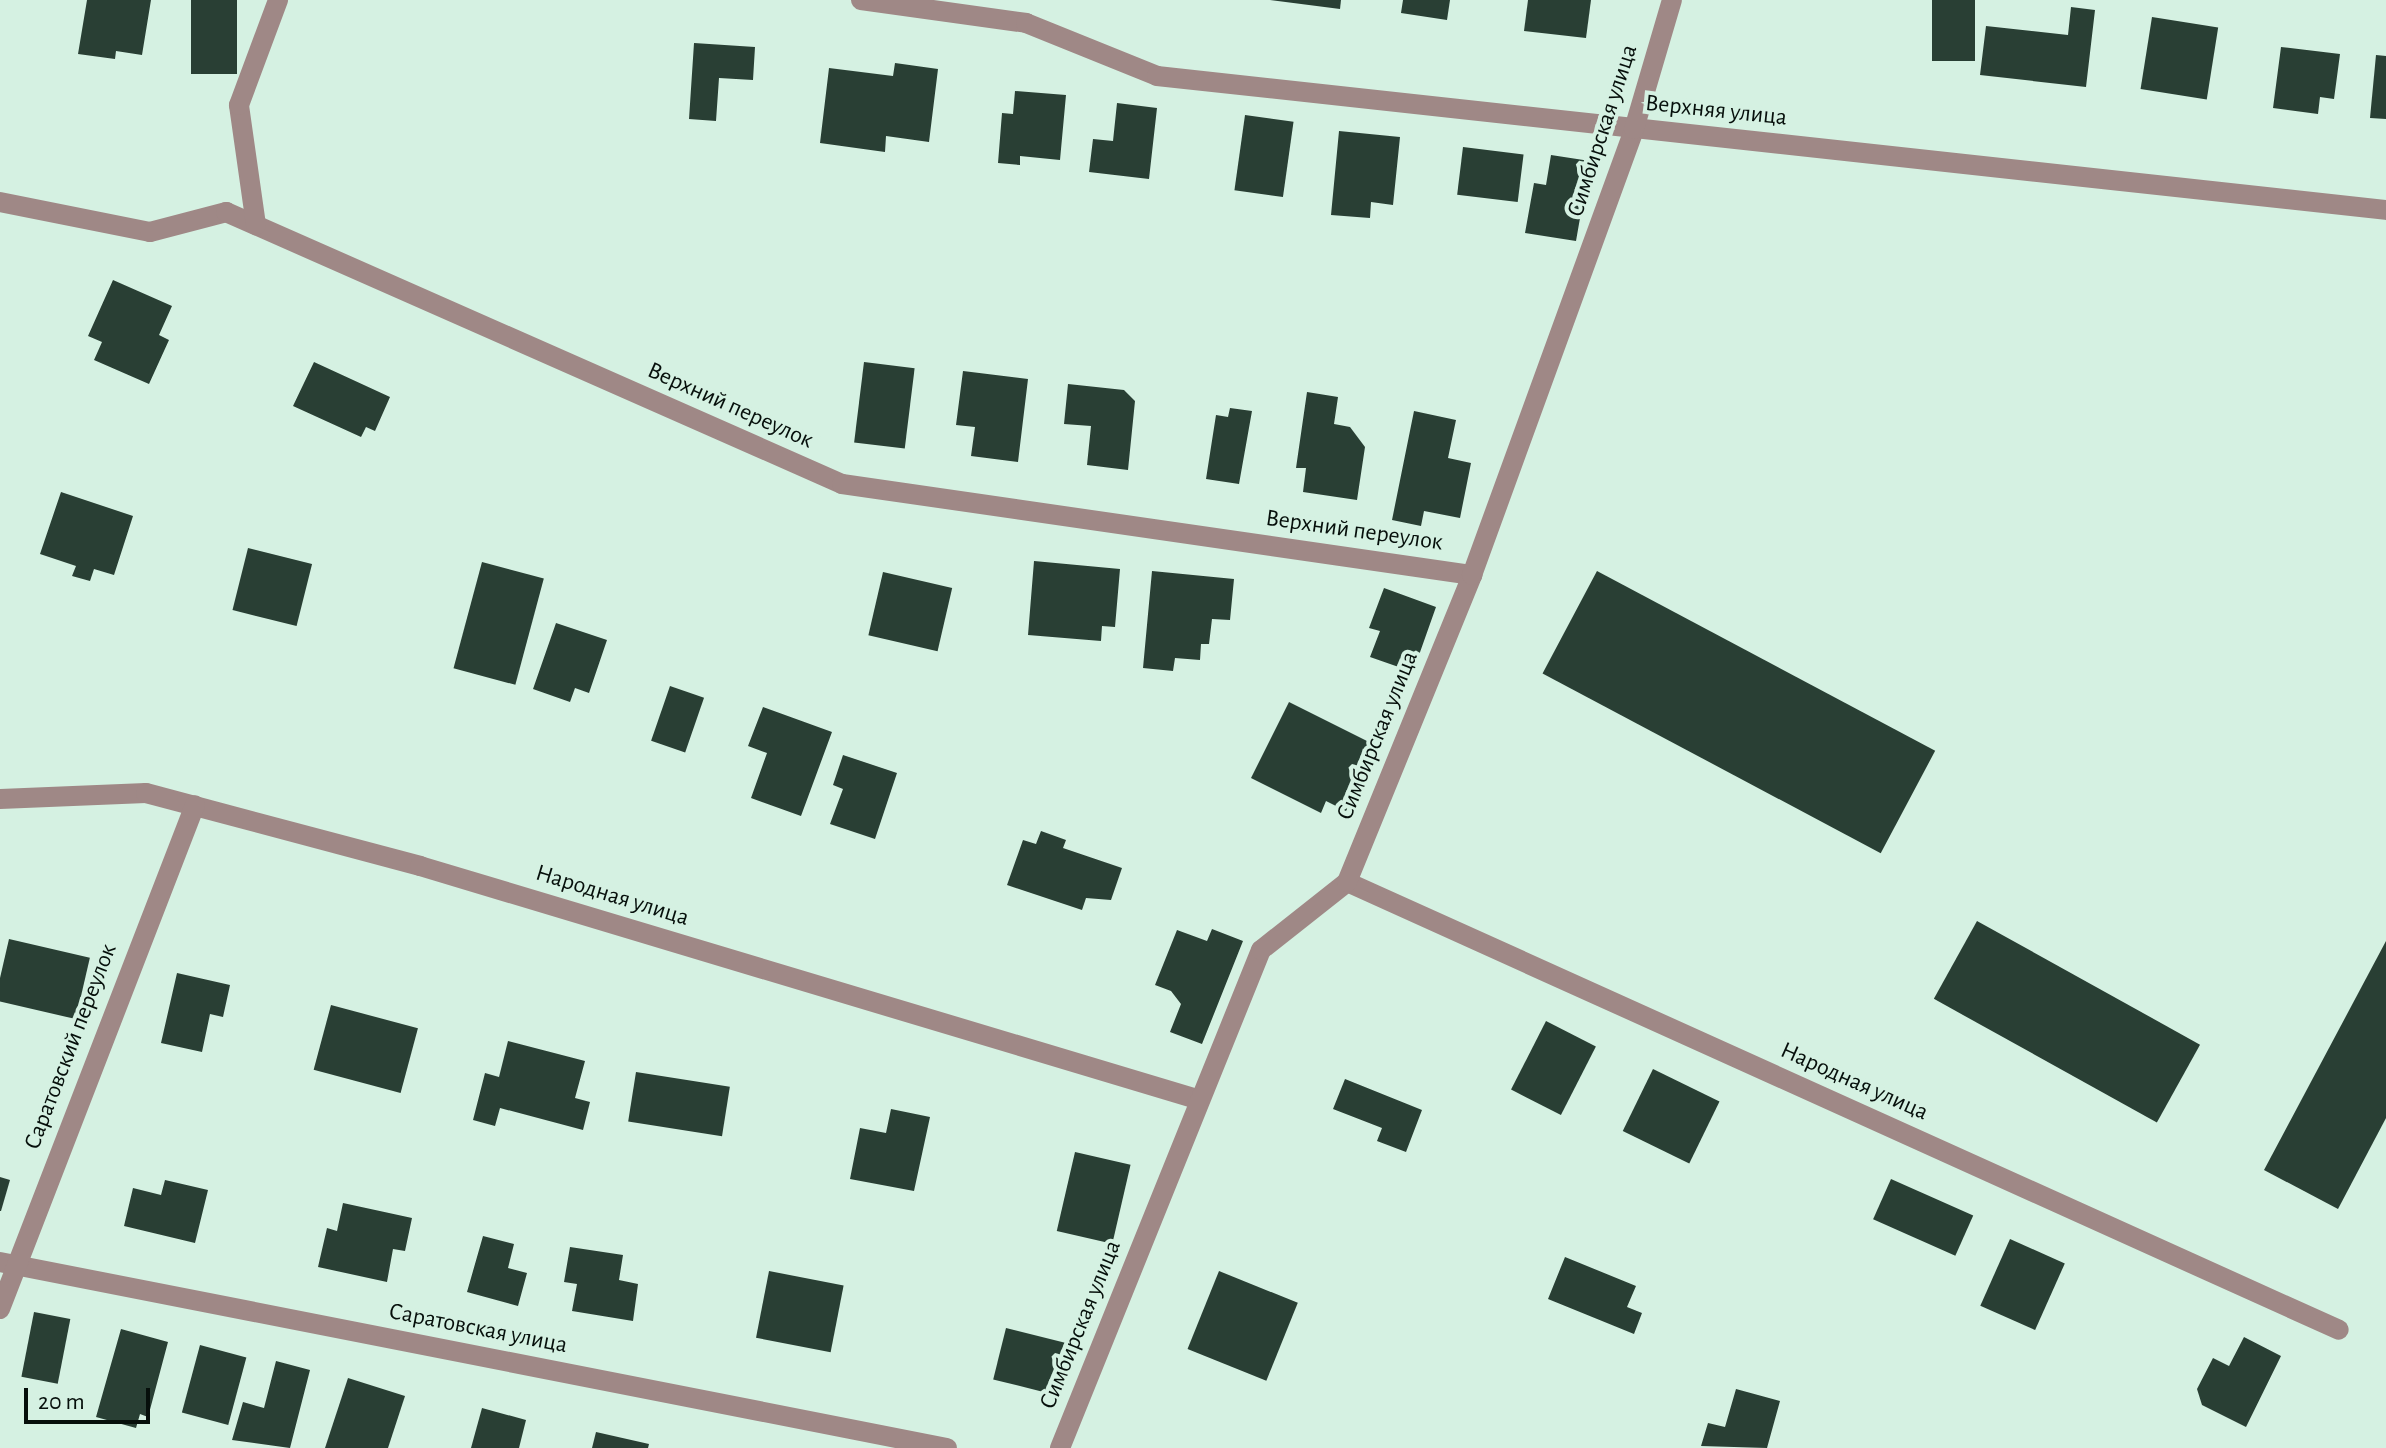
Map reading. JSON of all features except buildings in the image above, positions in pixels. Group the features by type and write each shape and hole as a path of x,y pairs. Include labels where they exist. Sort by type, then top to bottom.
{"street":[{"path":"256,225 239,105 278,0"},
{"name":"Верхняя улица","path":"861,0 1026,23 1157,76 2386,210"},
{"name":"Симбирская улица","path":"1060,1448 1261,950 1347,882 1472,575 1634,129 1672,0"},
{"name":"Верхний переулок","path":"0,202 150,232 226,212 842,484 1472,575"},
{"name":"Народная улица","path":"0,799 146,793 195,805 435,870 1200,1100"},
{"name":"Саратовский переулок","path":"0,1309 8,1263 195,805"},
{"name":"Народная улица","path":"1347,882 2339,1330"},
{"name":"Саратовская улица","path":"8,1263 947,1448"}]}
